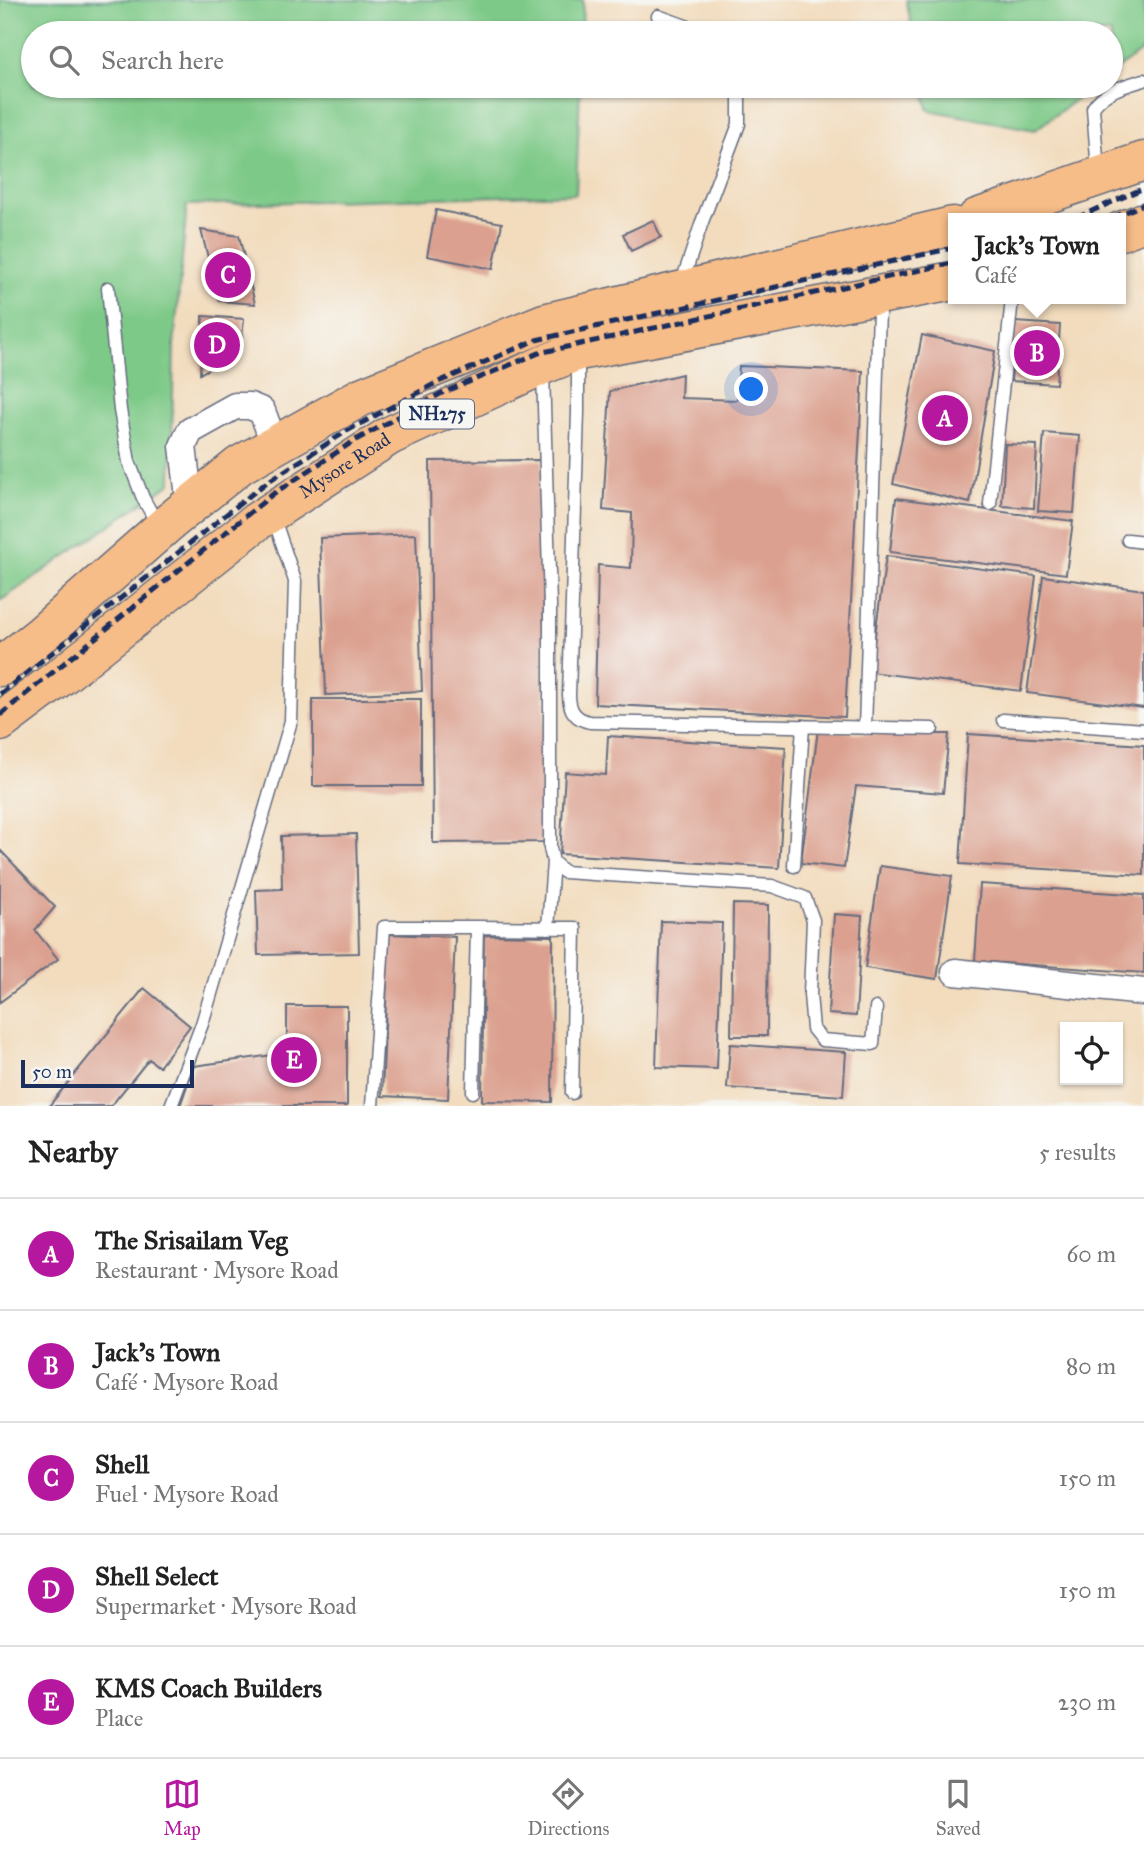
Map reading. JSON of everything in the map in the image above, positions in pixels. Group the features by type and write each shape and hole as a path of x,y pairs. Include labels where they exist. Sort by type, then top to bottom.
{"highway":[{"path":"992,213 1144,161"},
{"path":"1126,229 1144,222"},
{"name":"NH275","path":"0,667 240,465 361,397 544,323 948,227"},
{"name":"Mysore Road","path":"0,722 264,517 389,436 561,358 948,282"},
{"path":"240,465 264,517"}],"street":[{"path":"190,506 183,446 190,431 234,406 250,406 262,411 275,446"},
{"path":"955,972 1144,992"}],"lane":[{"path":"658,16 672,21"},
{"path":"1123,88 1144,80"},
{"path":"680,291 702,222 739,124 739,98"},
{"path":"1098,178 1093,108 1101,98"},
{"path":"108,288 120,410 129,462 143,498 161,530"},
{"path":"990,505 1011,304"},
{"path":"865,728 879,311"},
{"path":"561,358 578,412 569,695 573,714 580,720 590,722 932,729"},
{"path":"548,928 553,862 550,848 550,605 561,358"},
{"path":"171,1106 202,1024 291,721 295,581 264,517"},
{"path":"1128,540 1144,542"},
{"path":"1003,720 1144,730"},
{"path":"794,866 803,726"},
{"path":"553,862 564,872 772,886 805,898 813,920 810,994 813,1029 822,1040 873,1044 876,1008"},
{"path":"372,1106 384,927 575,928 572,1093"},
{"path":"473,1092 477,927"}],"green space":[{"path":"0,0 583,0 582,21 21,21 21,98 580,98 576,194 187,205 174,345 171,483 0,601"},
{"path":"906,0 1144,0 1144,49 1123,64 1123,21 910,21"},
{"path":"926,98 1078,98 1035,130 928,110"}],"building":[{"path":"436,210 502,223 493,269 427,256"},
{"path":"653,220 661,237 631,251 623,234"},
{"path":"201,230 239,236 255,304 219,301"},
{"path":"203,316 244,319 241,348 233,347 233,354 200,374"},
{"path":"1015,322 1060,325 1056,384 1011,381"},
{"path":"922,335 995,351 970,503 893,484"},
{"path":"739,366 863,371 845,717 595,704 598,565 631,568 632,513 603,510 610,391 682,374 681,398 737,400"},
{"path":"1044,433 1080,436 1074,513 1038,511"},
{"path":"1005,444 1037,445 1034,508 1002,506"},
{"path":"542,460 546,842 433,843 430,461"},
{"path":"896,498 1073,521 1066,574 890,552"},
{"path":"416,534 422,691 326,695 320,538"},
{"path":"886,556 1036,576 1021,691 870,672"},
{"path":"1043,576 1144,590 1144,708 1027,693"},
{"path":"313,699 421,699 421,786 313,786"},
{"path":"818,729 861,734 949,734 943,793 856,786 844,868 801,863"},
{"path":"968,734 1144,745 1144,875 960,864"},
{"path":"608,736 786,747 779,868 560,854 565,772 606,775"},
{"path":"356,834 359,953 258,955 256,890 282,889 281,836"},
{"path":"0,850 55,907 35,930 58,959 0,1002"},
{"path":"880,866 952,876 937,979 865,968"},
{"path":"980,884 1144,895 1144,973 975,961"},
{"path":"733,904 768,905 767,1036 731,1036"},
{"path":"834,914 862,916 856,1016 828,1014"},
{"path":"661,921 722,923 717,1069 656,1067"},
{"path":"389,934 455,937 448,1099 382,1096"},
{"path":"484,935 553,936 552,1102 482,1101"},
{"path":"144,988 190,1026 159,1067 149,1059 111,1106 49,1106"},
{"path":"287,1006 347,1006 347,1106 180,1106 194,1066 287,1053"},
{"path":"730,1044 846,1052 843,1096 727,1088"}],"railway":[{"path":"1087,213 1144,188"},
{"path":"1123,213 1144,204"},
{"path":"0,694 267,482 347,431 436,383 536,340 948,249"},
{"path":"0,715 273,494 354,441 442,393 539,353 948,264"}],"place":[{"name":"Shell","path":"228,275"},
{"name":"Shell Select","path":"217,345"},
{"name":"Jack's Town","path":"1037,353"},
{"name":"The Srisailam Veg","path":"945,418"},
{"name":"KMS Coach Builders","path":"294,1060"}]}
